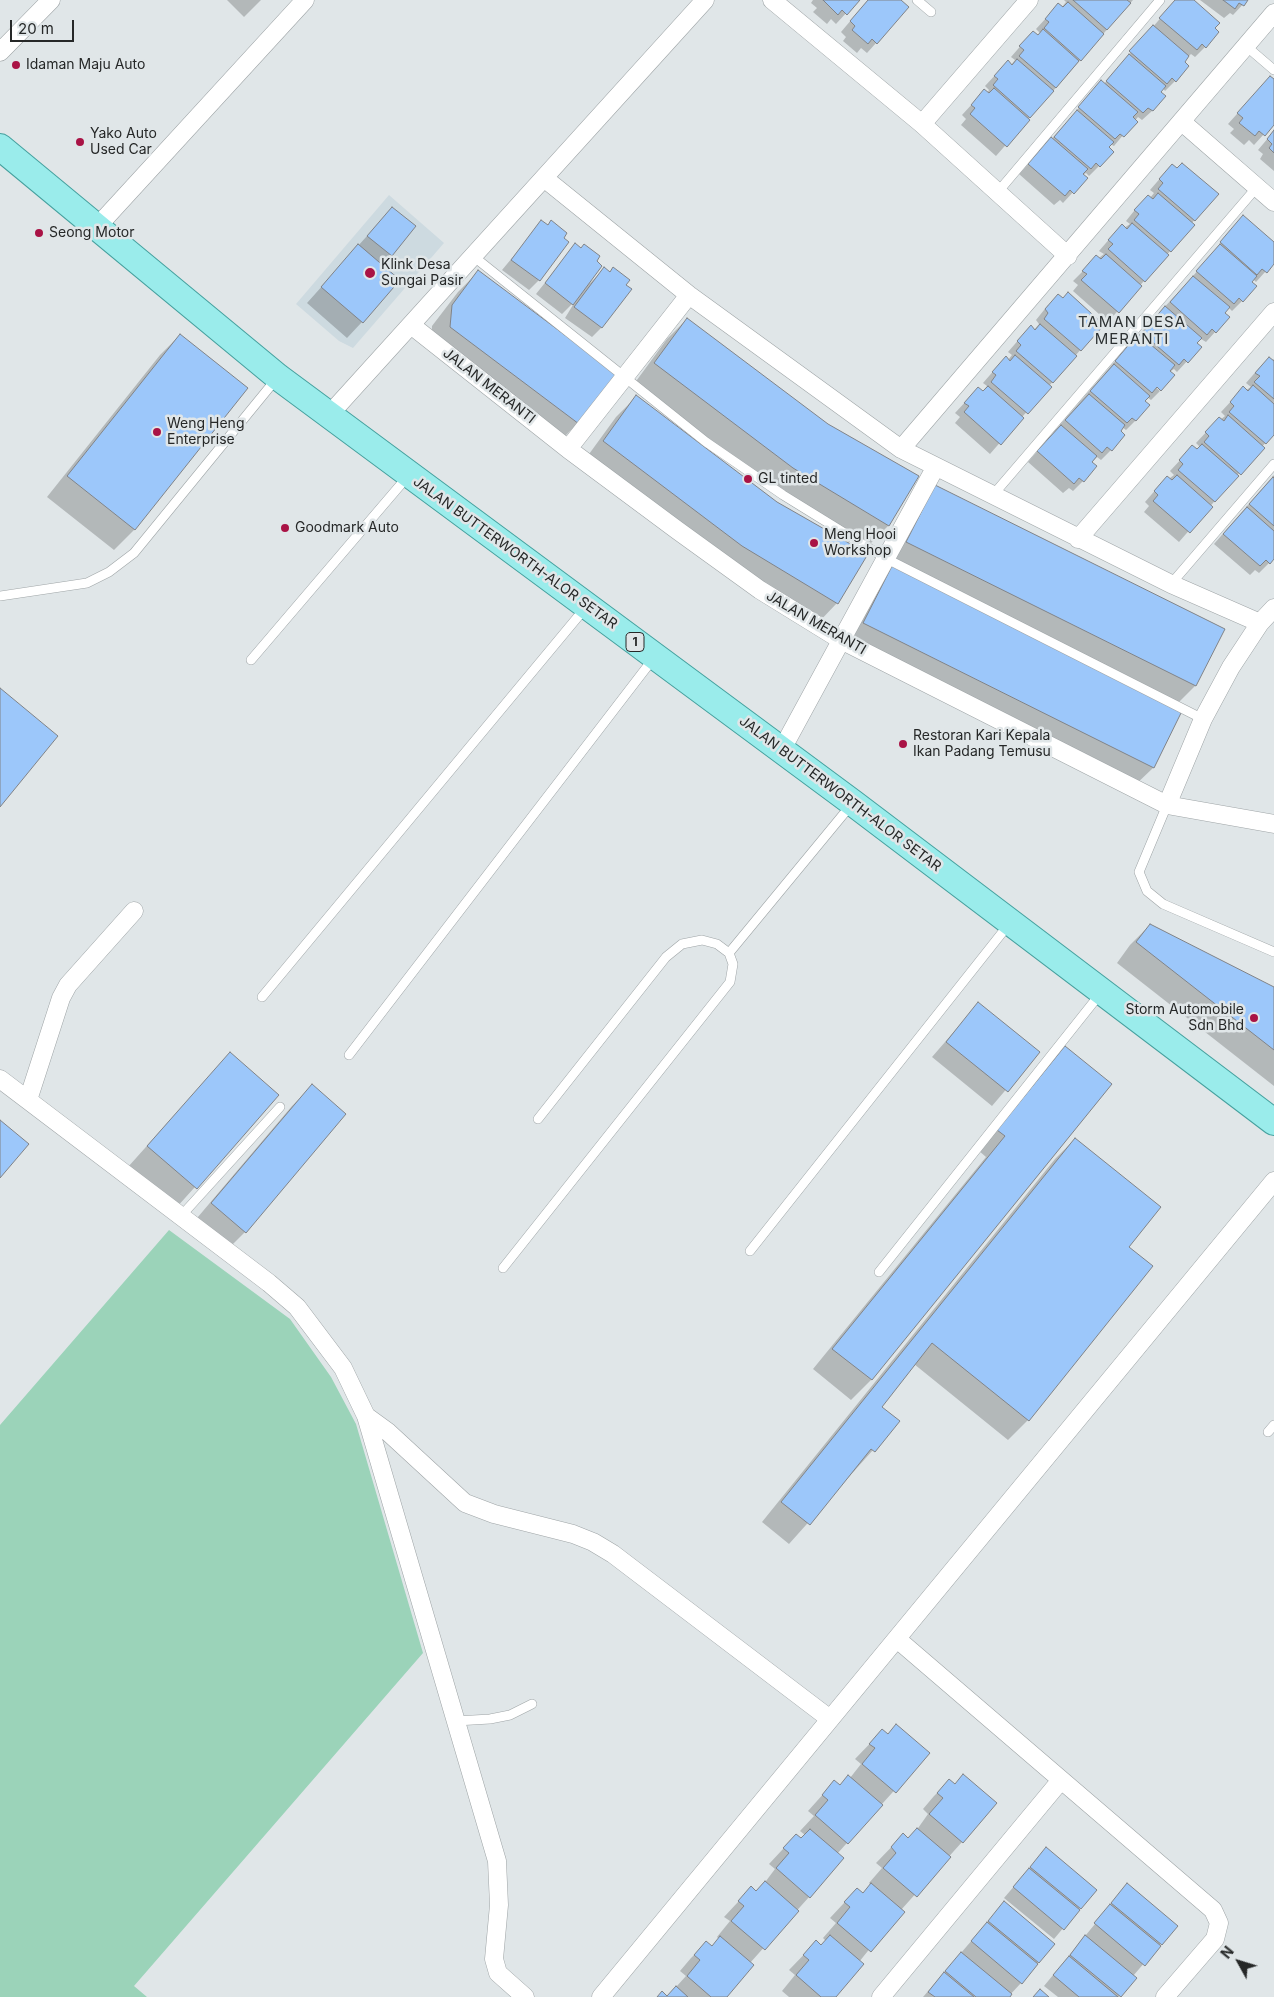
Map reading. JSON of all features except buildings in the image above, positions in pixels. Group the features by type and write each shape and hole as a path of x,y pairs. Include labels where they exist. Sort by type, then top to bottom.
{"main road":[{"name":"JALAN BUTTERWORTH-ALOR SETAR","path":"2,150 278,377 853,803 1274,1122"}],"street":[{"path":"0,52 51,0"},
{"path":"96,228 305,0"},
{"path":"329,415 705,0"},
{"path":"772,0 922,124 1068,256"},
{"path":"922,124 1028,0"},
{"path":"901,449 1274,13"},
{"path":"1182,122 1274,202"},
{"path":"544,178 688,295 901,449 935,468 1171,584 1260,623"},
{"path":"568,449 688,295"},
{"path":"1078,538 1274,312"},
{"name":"JALAN MERANTI","path":"411,325 568,449 760,590 840,640 1167,805 1274,824"},
{"path":"781,751 935,468"},
{"path":"1167,805 1203,719 1231,667 1260,623 1274,608"},
{"path":"28,1100 64,992 134,911"},
{"path":"0,1079 298,1307 343,1368 366,1416 497,1860 499,1905 494,1959 498,1972 525,1997"},
{"path":"601,1997 1274,1182"},
{"path":"366,1416 388,1432 465,1503 494,1514 573,1534 593,1542 613,1554 830,1719"},
{"path":"897,1639 1213,1910 1219,1923 1214,1939 1165,1997"},
{"path":"881,1997 1061,1780"}],"lane":[{"path":"917,0 930,12"},
{"path":"997,193 1160,0"},
{"path":"1246,46 1274,70"},
{"path":"993,495 1257,187"},
{"path":"473,256 623,377 743,470 885,558 1203,719"},
{"path":"0,596 87,582 109,572 134,553 278,377"},
{"path":"1171,584 1274,464"},
{"path":"251,660 409,475"},
{"path":"262,997 587,607"},
{"path":"349,1055 655,656"},
{"path":"729,953 853,803"},
{"path":"1167,805 1139,872 1147,891 1163,904 1274,952"},
{"path":"750,1251 1010,922"},
{"path":"503,1268 730,982 733,964 729,953 717,944 702,940 682,944 666,958 538,1119"},
{"path":"879,1272 1102,991"},
{"path":"181,1216 280,1107"},
{"path":"456,1721 503,1717 532,1704"}],"shaded area":[{"name":"Klink Desa Sungai Pasir","path":"389,195 444,243 353,348 339,341 296,304"}],"green space":[{"path":"169,1230 290,1319 331,1377 356,1424 423,1653 134,1986 147,1997 0,1997 0,1425"}],"place":[{"name":"Idaman Maju Auto","path":"16,65"},
{"name":"Yako Auto Used Car","path":"80,142"},
{"name":"Seong Motor","path":"39,233"},
{"name":"Klink Desa Sungai Pasir","path":"370,273"},
{"name":"Weng Heng Enterprise","path":"157,432"},
{"name":"GL tinted","path":"748,479"},
{"name":"Goodmark Auto","path":"285,528"},
{"name":"Meng Hooi Workshop","path":"814,543"},
{"name":"Restoran Kari Kepala Ikan Padang Temusu","path":"903,744"},
{"name":"Storm Automobile Sdn Bhd","path":"1254,1018"}],"district":[{"name":"TAMAN DESA MERANTI","path":"1132,330"}]}
